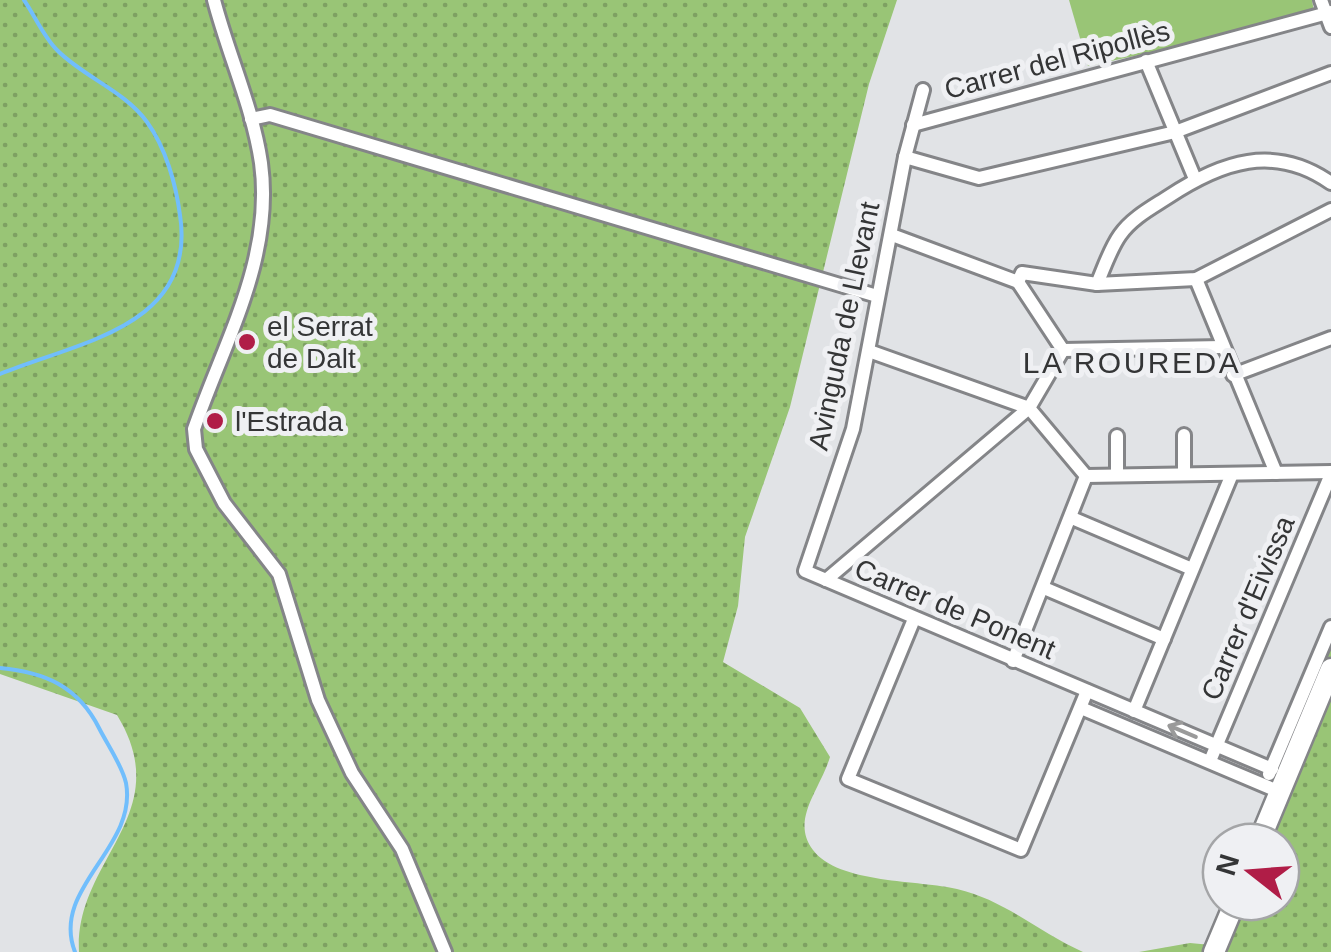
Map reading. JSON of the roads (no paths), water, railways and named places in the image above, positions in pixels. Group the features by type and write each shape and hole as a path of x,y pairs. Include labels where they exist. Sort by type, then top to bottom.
{"main road":[{"path":"1262,822 1266,786 1331,670"},
{"path":"1214,952 1227,922"}],"street":[{"path":"214,0 251,119 264,203 258,250 224,358 194,428 196,449 224,504 279,574 318,700 352,773 402,849 446,952"},
{"name":"Carrer del Ripollès","path":"913,125 1327,13"},
{"path":"1146,61 1196,179"},
{"path":"905,157 978,178 1175,132 1331,73"},
{"name":"Avinguda de Llevant","path":"805,570 853,429 905,157 923,90"},
{"path":"251,119 270,115 878,296"},
{"path":"1097,284 1119,236 1133,221 1196,179 1232,163 1264,158 1315,172 1331,183"},
{"path":"1018,282 1022,273 1097,284 1196,279 1331,210"},
{"path":"892,235 1018,282 1063,350"},
{"path":"1196,279 1276,474"},
{"path":"1233,375 1331,338"},
{"path":"1063,350 1222,347"},
{"path":"826,580 1029,408 1063,350"},
{"path":"869,351 1029,408 1086,476"},
{"path":"1117,436 1117,474"},
{"path":"1184,436 1184,474"},
{"path":"1134,711 1232,474"},
{"path":"1086,476 1331,474"},
{"name":"Carrer d'Eivissa","path":"1210,761 1331,474"},
{"path":"1013,661 1086,476"},
{"path":"1072,518 1192,568"},
{"name":"Carrer de Ponent","path":"805,570 1272,769"},
{"path":"1044,588 1164,639"},
{"path":"914,619 848,779 1022,850 1087,692"},
{"path":"1081,708 1266,786 1331,627"}],"waterway":[{"path":"0,374 126,324 151,306 170,283 180,253 176,191 154,132 128,102 58,51 24,0"},
{"path":"0,668 45,678 81,701 126,783 126,806 120,828 74,908 71,929 75,952"}],"place":[{"name":"el Serrat de Dalt","path":"247,342"},
{"name":"l'Estrada","path":"215,421"}],"district":[{"name":"LA ROUREDA","path":"1132,362"}]}
